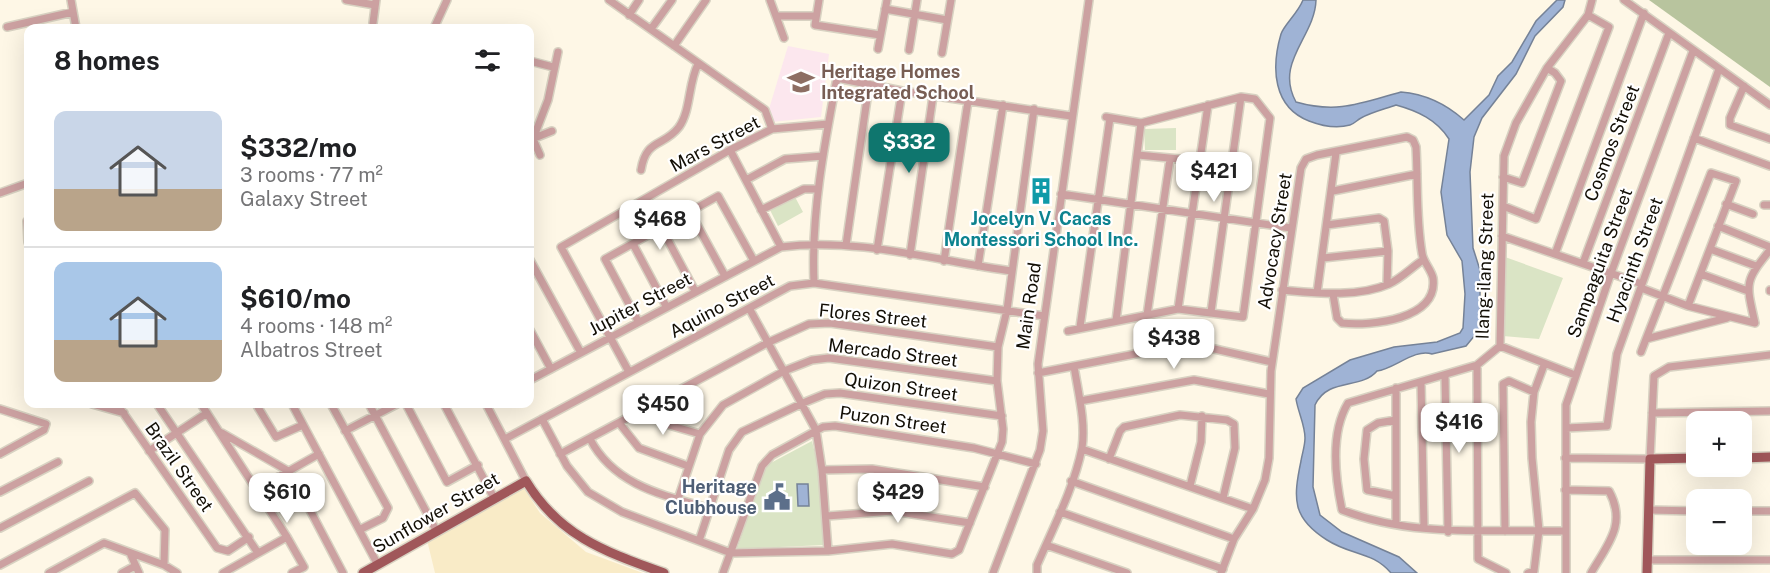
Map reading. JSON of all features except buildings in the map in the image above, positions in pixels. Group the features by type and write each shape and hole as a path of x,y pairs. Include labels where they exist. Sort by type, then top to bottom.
{"main road":[{"path":"1752,458 1770,457"},
{"path":"1647,573 1650,459 1686,458"},
{"path":"526,481 542,504 576,536 611,554 664,573"},
{"name":"Sunflower Street","path":"363,573 526,481"}],"street":[{"path":"71,0 75,24"},
{"path":"346,0 376,2 373,23"},
{"path":"436,24 447,0"},
{"path":"609,0 765,110 772,129"},
{"path":"629,15 639,0"},
{"path":"651,29 672,0"},
{"path":"674,46 706,0"},
{"path":"770,0 784,38"},
{"path":"819,0 815,26 880,35"},
{"path":"878,49 887,0"},
{"path":"909,50 917,0"},
{"path":"942,53 951,0"},
{"name":"Main Road","path":"993,573 1036,464 1043,431 1038,373 1044,316 1089,0"},
{"name":"Ilang-ilang Street","path":"1566,531 1448,532 1364,519 1342,510 1337,487 1339,418 1348,403 1477,365 1500,346 1504,156 1516,123 1546,68 1588,15 1592,0"},
{"path":"1624,0 1770,105"},
{"path":"885,9 947,20"},
{"path":"7,27 73,12"},
{"path":"1555,254 1644,13"},
{"path":"776,15 816,16"},
{"path":"1503,206 1536,219 1609,27 1588,15"},
{"name":"Cosmos Street","path":"1583,263 1670,33"},
{"name":"Sampaguita Street","path":"1566,573 1566,405 1611,273 1693,51"},
{"path":"534,133 548,100 553,67 558,52"},
{"path":"534,62 553,67"},
{"path":"641,170 644,156 656,142 668,138 680,126 686,111 690,79 698,64"},
{"path":"1503,177 1522,183 1561,81 1556,73 1546,68"},
{"name":"Hyacinth Street","path":"1566,428 1607,426 1617,354 1719,69"},
{"path":"814,283 812,243 823,156 837,78 902,92 1071,116"},
{"path":"846,245 869,85"},
{"path":"1744,86 1730,118 1730,125 1770,139"},
{"path":"877,250 902,92"},
{"path":"910,255 933,96"},
{"path":"1211,312 1241,97"},
{"path":"1068,331 1178,309 1244,317 1270,118 1256,99 1241,97 1141,123 1108,117 1080,327"},
{"path":"944,261 968,101"},
{"path":"978,266 1003,105"},
{"path":"1178,309 1208,105"},
{"path":"542,418 560,454 588,492 622,512 730,553 828,551 892,544 952,554 959,550 999,453 1004,429 997,381 998,346 1012,271 1034,109"},
{"path":"1116,321 1141,123"},
{"name":"Mars Street","path":"611,337 561,247 730,150 772,129 828,124"},
{"path":"534,139 552,130"},
{"name":"Advocacy Street","path":"1222,571 1234,539 1253,509 1265,480 1269,458 1269,394 1272,362 1301,168 1306,159 1407,137 1413,140 1416,147 1423,260 1433,279 1432,294 1428,304 1419,310 1388,319 1342,323 1337,318 1333,294"},
{"path":"1695,138 1770,166"},
{"path":"534,145 540,155"},
{"path":"730,150 782,246"},
{"path":"1317,293 1333,191 1336,153"},
{"path":"1138,155 1200,161"},
{"path":"746,180 785,159 823,156"},
{"path":"1147,315 1170,159"},
{"path":"1641,352 1712,173 1736,181 1688,306"},
{"path":"1333,191 1418,174"},
{"path":"0,193 24,184"},
{"path":"761,210 804,189 819,189"},
{"path":"1061,194 1291,228"},
{"path":"638,321 605,259 717,195 754,261"},
{"path":"646,199 695,291"},
{"path":"1726,204 1753,214"},
{"path":"690,212 725,276"},
{"path":"1327,225 1379,218 1387,226 1387,284"},
{"path":"1502,236 1611,273 1688,306 1727,318 1755,323 1748,291 1749,279 1770,248 1718,226"},
{"name":"Jupiter Street","path":"534,378 782,246 812,243 846,245 1012,271"},
{"path":"633,244 666,306"},
{"path":"1710,249 1756,266"},
{"path":"1323,258 1388,251"},
{"path":"1282,290 1333,294 1387,284 1423,260"},
{"path":"534,267 581,353"},
{"path":"1701,274 1748,291"},
{"name":"Aquino Street","path":"505,439 790,286 814,283 1044,316"},
{"path":"749,308 816,430 822,470 828,551"},
{"path":"1646,339 1727,318"},
{"name":"Flores Street","path":"560,454 650,408 769,342 809,324 830,323 998,346"},
{"path":"534,337 551,369"},
{"path":"611,337 629,372"},
{"path":"1038,373 1171,347 1197,345 1272,362"},
{"path":"1500,346 1544,365 1575,375"},
{"path":"1565,458 1650,459 1654,376 1669,367 1770,355"},
{"name":"Mercado Street","path":"678,499 687,466 700,434 723,405 784,371 812,360 829,358 997,381"},
{"path":"1477,365 1480,532 1478,559 1506,573"},
{"path":"1528,573 1534,571 1539,530 1532,458 1534,392 1544,365"},
{"path":"1037,573 1037,565 1060,512 1082,449 1080,401 1074,366"},
{"path":"1444,376 1448,532"},
{"path":"1080,401 1194,380 1269,394"},
{"path":"1505,531 1503,384 1509,381 1534,392"},
{"path":"1421,382 1424,528"},
{"path":"1396,388 1396,523"},
{"name":"Quizon Street","path":"699,540 729,450 742,432 802,403 825,394 840,393 1002,416"},
{"path":"106,408 124,413"},
{"name":"Brazil Street","path":"120,408 218,548 228,551 249,537"},
{"path":"160,408 258,553"},
{"path":"204,408 222,433 304,567 292,573"},
{"path":"258,408 276,437 303,425"},
{"path":"294,408 378,565"},
{"path":"333,408 388,508 382,518 361,530"},
{"path":"371,408 437,532"},
{"path":"345,431 390,408"},
{"path":"407,408 447,482 478,465"},
{"path":"446,408 494,498"},
{"path":"488,408 526,481"},
{"path":"650,408 662,423 700,434"},
{"path":"0,409 42,421 46,428 0,454"},
{"path":"1652,413 1770,411"},
{"path":"0,417 9,412"},
{"path":"149,451 207,413"},
{"path":"1109,459 1120,431 1124,427 1180,415 1227,420 1234,424 1235,448 1223,498"},
{"path":"1190,486 1201,442 1202,416"},
{"path":"1396,420 1378,423 1367,429 1364,459 1367,490 1396,496"},
{"path":"620,424 639,448 687,466"},
{"name":"Puzon Street","path":"723,573 762,466 772,455 816,430 835,426 876,430 999,453 1036,464"},
{"path":"222,433 290,472 343,573"},
{"path":"590,439 603,461 618,475 635,484 708,508"},
{"path":"1082,449 1253,509"},
{"path":"257,489 319,454"},
{"path":"0,492 58,462"},
{"path":"822,470 872,469 985,487"},
{"path":"0,528 89,481"},
{"path":"1071,481 1234,539"},
{"path":"1565,490 1609,491 1613,499 1618,517 1610,540 1591,573"},
{"path":"0,565 135,493 165,530 164,565"},
{"path":"1649,510 1686,511"},
{"path":"826,516 893,511 970,524"},
{"path":"1752,511 1770,511"},
{"path":"1060,512 1222,571"},
{"path":"223,573 287,537"},
{"path":"49,573 104,543 164,565 177,573"},
{"path":"1046,545 1127,573"},
{"path":"122,573 137,569 130,553"},
{"path":"1647,560 1770,560"}],"shaded area":[{"name":"Heritage Homes Integrated School","path":"788,46 829,54 821,117 772,122 769,109"},
{"path":"523,487 540,513 586,552 643,573 435,573 427,540"}],"green space":[{"path":"1649,0 1770,0 1770,87"},
{"path":"1176,128 1176,150 1145,150 1144,129"},
{"path":"795,197 803,212 778,226 770,210"},
{"path":"1505,257 1563,278 1539,339 1503,336"},
{"path":"812,441 817,462 825,545 737,549 765,466"}],"water":[{"path":"1303,0 1316,0 1309,26 1292,62 1291,88 1296,102 1324,107 1349,106 1401,92 1435,101 1464,120 1489,95 1498,76 1512,62 1536,21 1557,0 1565,0 1563,7 1535,36 1516,74 1482,118 1474,137 1470,172 1473,248 1480,270 1480,329 1466,346 1412,356 1377,371 1370,377 1328,391 1315,405 1313,487 1320,515 1342,532 1399,557 1417,573 1391,573 1369,557 1327,540 1307,524 1301,515 1296,497 1305,438 1296,399 1303,388 1350,360 1394,347 1437,342 1460,333 1463,328 1465,294 1462,261 1447,235 1441,192 1449,139 1426,117 1396,105 1340,127 1324,126 1297,115 1282,96 1276,73 1276,60 1281,34"},
{"path":"797,484 808,484 809,506 798,506"}],"place":[{"name":"Heritage Homes Integrated School","path":"801,82"},
{"name":"Jocelyn V. Cacas Montessori School Inc.","path":"1041,191"},
{"name":"Heritage Clubhouse","path":"777,497"}]}
